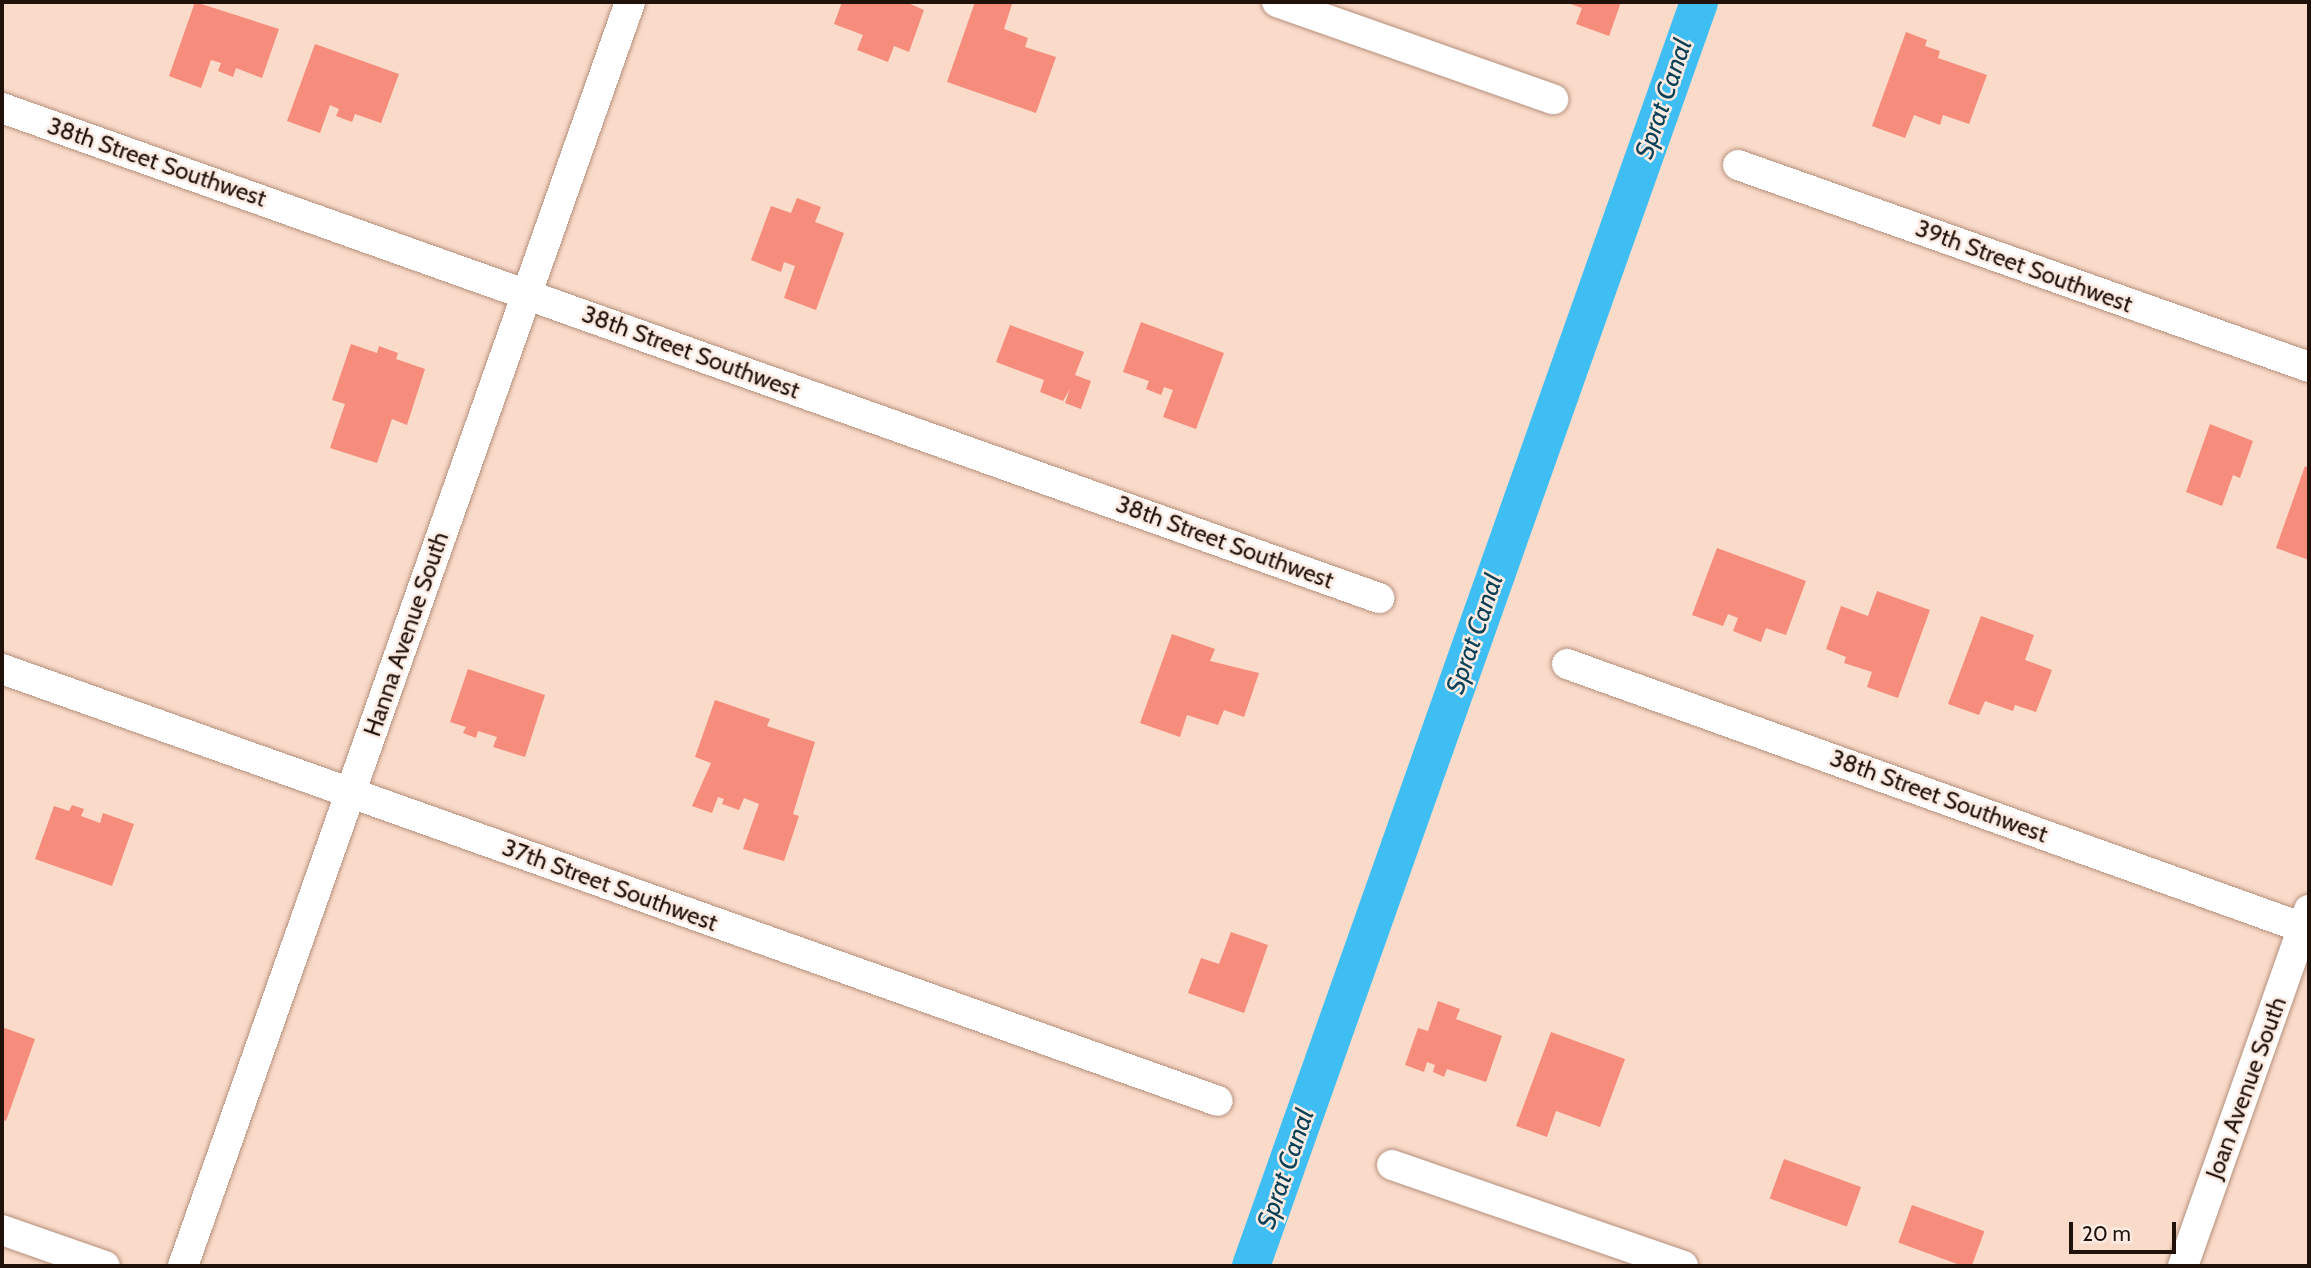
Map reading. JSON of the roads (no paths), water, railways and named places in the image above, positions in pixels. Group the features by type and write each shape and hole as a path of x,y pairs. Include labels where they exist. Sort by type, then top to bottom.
{"street":[{"name":"Hanna Avenue South","path":"183,1266 630,2"},
{"path":"1277,2 1553,99"},
{"name":"38th Street Southwest","path":"2,108 1380,598"},
{"name":"39th Street Southwest","path":"1738,165 2309,367"},
{"name":"38th Street Southwest","path":"1567,664 2307,923"},
{"name":"37th Street Southwest","path":"2,669 1218,1101"},
{"name":"Joan Avenue South","path":"2183,1266 2307,923"},
{"path":"1392,1165 1683,1266"},
{"path":"2,1230 105,1266"}],"waterway":[{"name":"Sprat Canal","path":"1251,1266 1699,2"}]}
